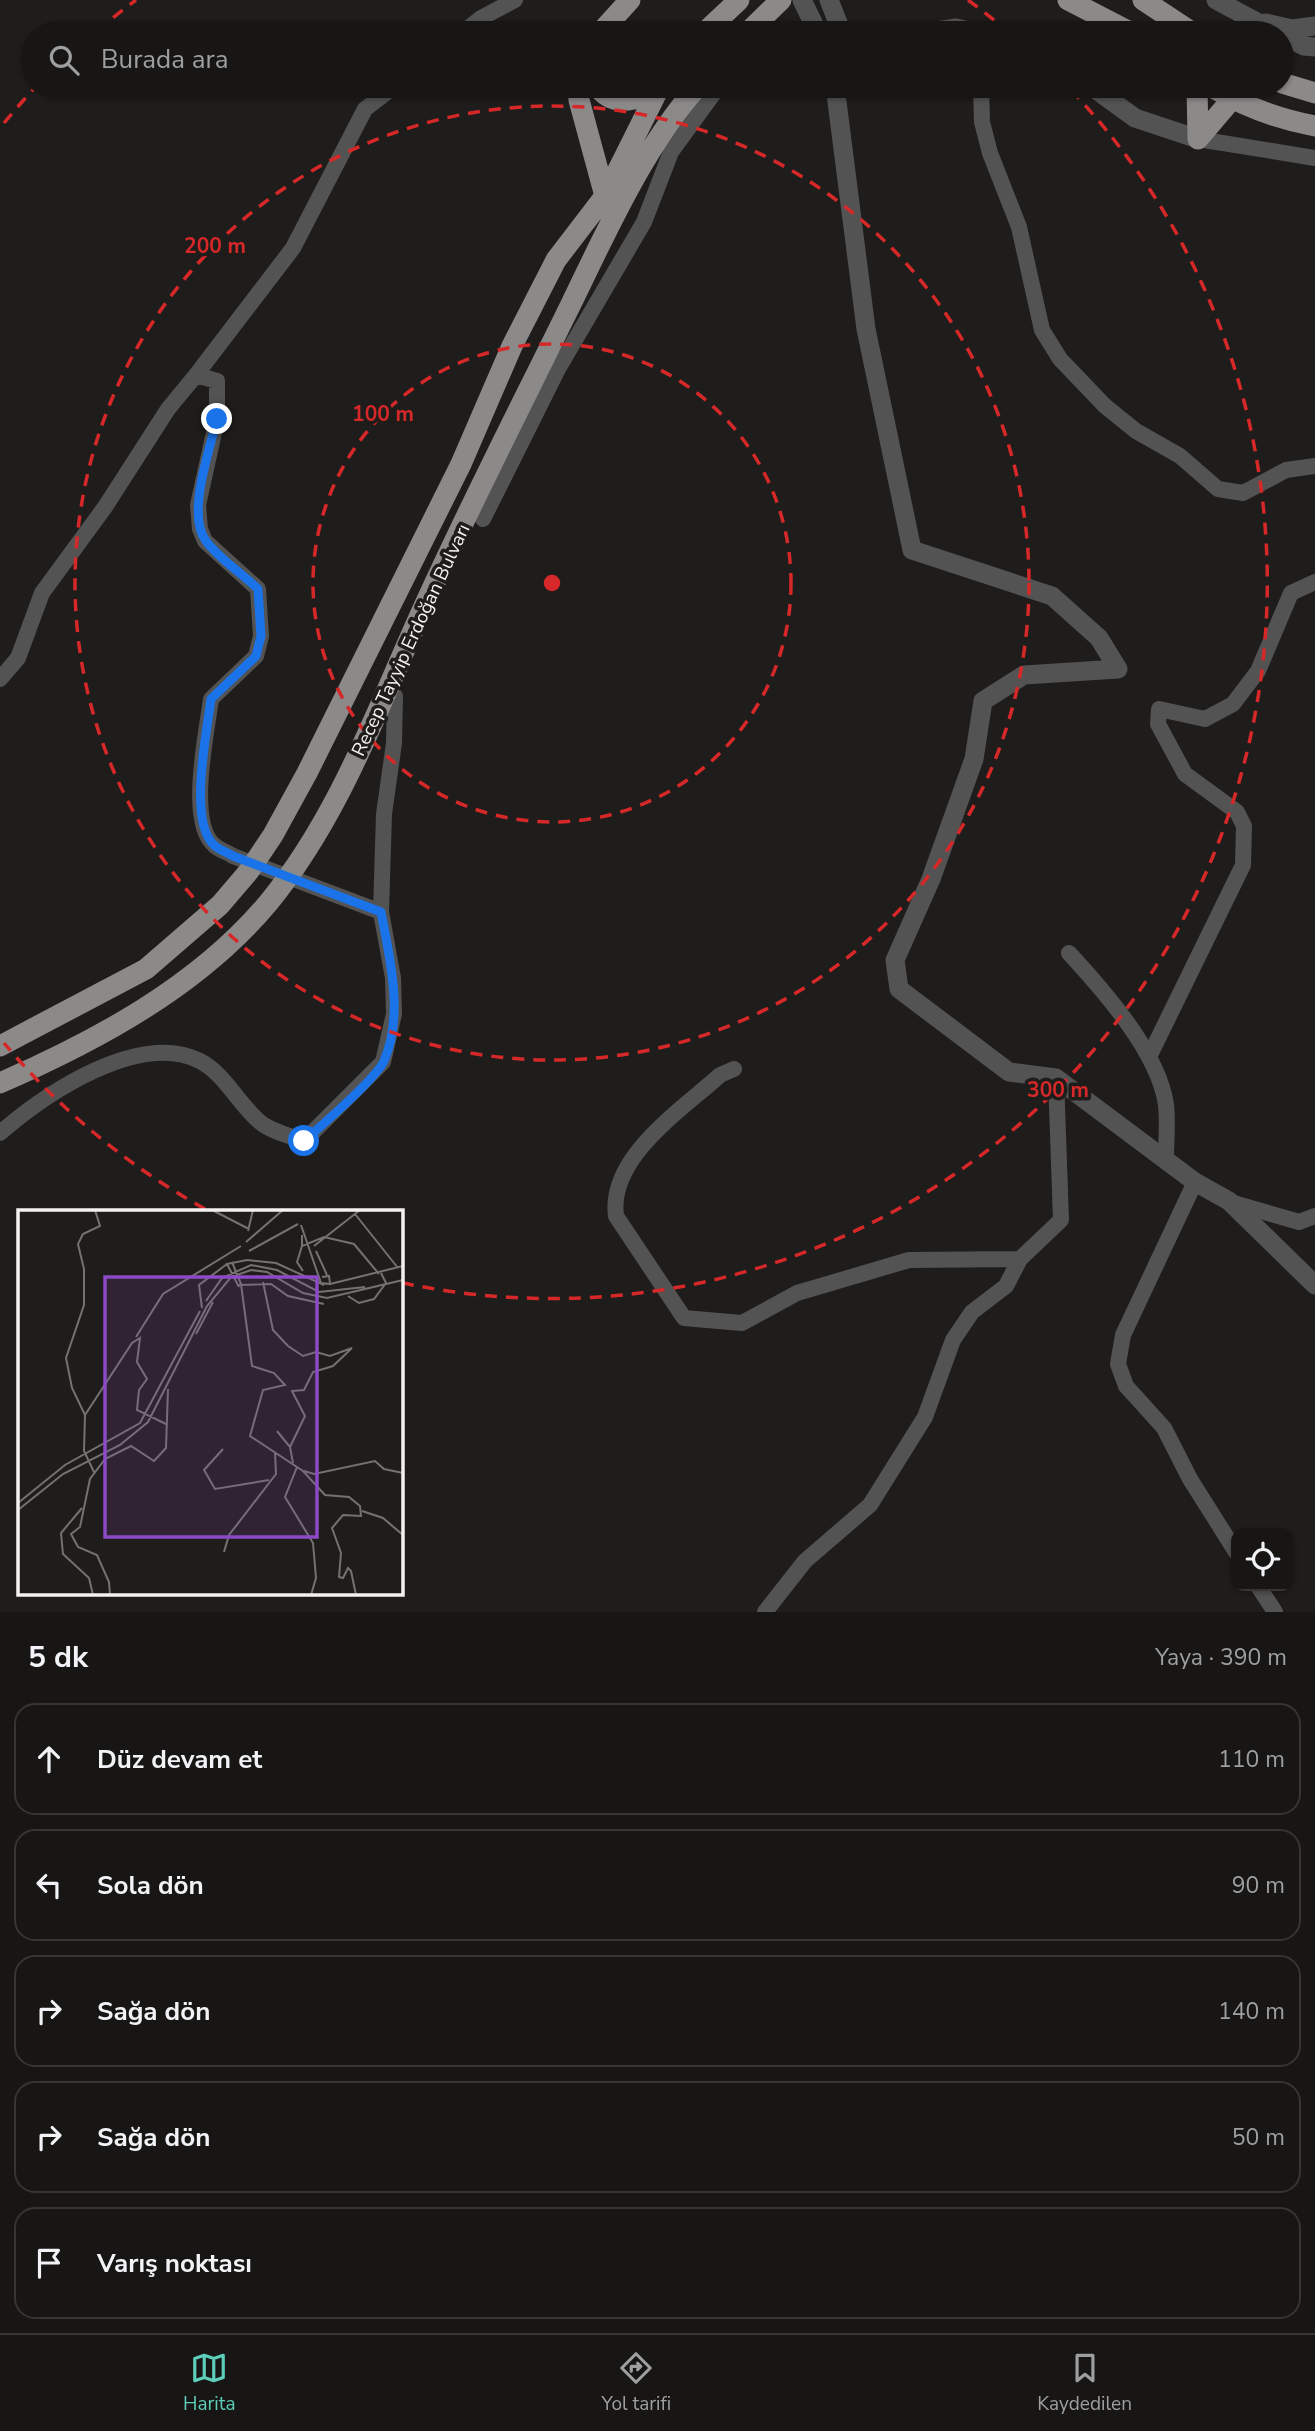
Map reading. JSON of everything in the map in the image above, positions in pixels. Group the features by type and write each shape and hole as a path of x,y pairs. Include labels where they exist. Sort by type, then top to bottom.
{"main road":[{"path":"611,21 630,0"},
{"path":"717,21 739,0"},
{"path":"760,21 782,0"},
{"path":"1068,0 1109,21"},
{"path":"1143,0 1175,21"},
{"path":"1294,87 1315,93"},
{"path":"579,98 606,196"},
{"path":"611,98 615,101 629,102 638,98"},
{"name":"Recep Tayyip Erdoğan Bulvarı","path":"0,1046 72,1010 146,968 220,905 274,835 461,464 512,346 556,260 606,196 653,98"},
{"name":"Recep Tayyip Erdoğan Bulvarı","path":"0,1083 95,1040 160,997 224,949 268,903 303,856 327,814 376,714 444,562 592,258 647,160 690,98"},
{"path":"1197,98 1198,139"},
{"path":"1198,139 1232,99 1270,115 1315,126"}],"street":[{"path":"477,21 516,0"},
{"path":"1216,0 1252,21"},
{"path":"1248,19 1257,21"},
{"path":"1294,29 1315,26"},
{"path":"1294,41 1315,47"},
{"path":"0,679 18,659 42,593 105,507 168,409 293,248 365,109 379,98"},
{"path":"483,519 558,369 643,222 671,152 710,98"},
{"path":"837,98 866,329 912,550 1052,596 1098,638 1118,669 1024,675 983,701 974,759 931,880 895,960 900,989 1009,1072 1056,1078 1195,1182 1229,1201 1300,1222 1315,1216"},
{"path":"981,98 982,122 990,153 1019,227 1042,330 1060,359 1105,406 1136,431 1180,456 1218,489 1243,493 1286,470 1315,466"},
{"path":"1108,98 1136,118 1198,139 1315,158"},
{"path":"196,376 218,381 217,419 198,505 200,529 205,541 258,589 261,636 256,656 211,699 200,801 203,825 212,845 233,856 381,912"},
{"path":"1149,1057 1243,865 1244,826 1237,813 1185,774 1158,724 1159,709 1205,719 1233,704 1258,671 1291,593 1315,582"},
{"path":"0,1133 71,1081 129,1059 163,1050 201,1062 261,1124 304,1141 383,1062 394,1014 393,978 381,912 384,814 394,743 395,696"},
{"path":"1069,953 1094,980 1149,1057 1166,1104 1166,1159"},
{"path":"734,1069 720,1075 640,1148 621,1174 614,1200 616,1216 684,1318 742,1323 797,1293 909,1260 1020,1259"},
{"path":"765,1612 804,1561 870,1505 925,1417 953,1340 972,1312 1006,1286 1020,1259 1061,1220 1056,1078"},
{"path":"1195,1182 1123,1335 1118,1364 1126,1386 1164,1428 1190,1479 1231,1544"},
{"path":"1229,1201 1315,1285"},
{"path":"1261,1591 1275,1612"}],"route":[{"path":"217,419 198,505 200,529 205,541 258,589 261,636 256,656 223,684 211,699 200,801 203,825 212,845 233,856 381,912 393,978 394,1014 383,1062 338,1110 304,1141"}]}
